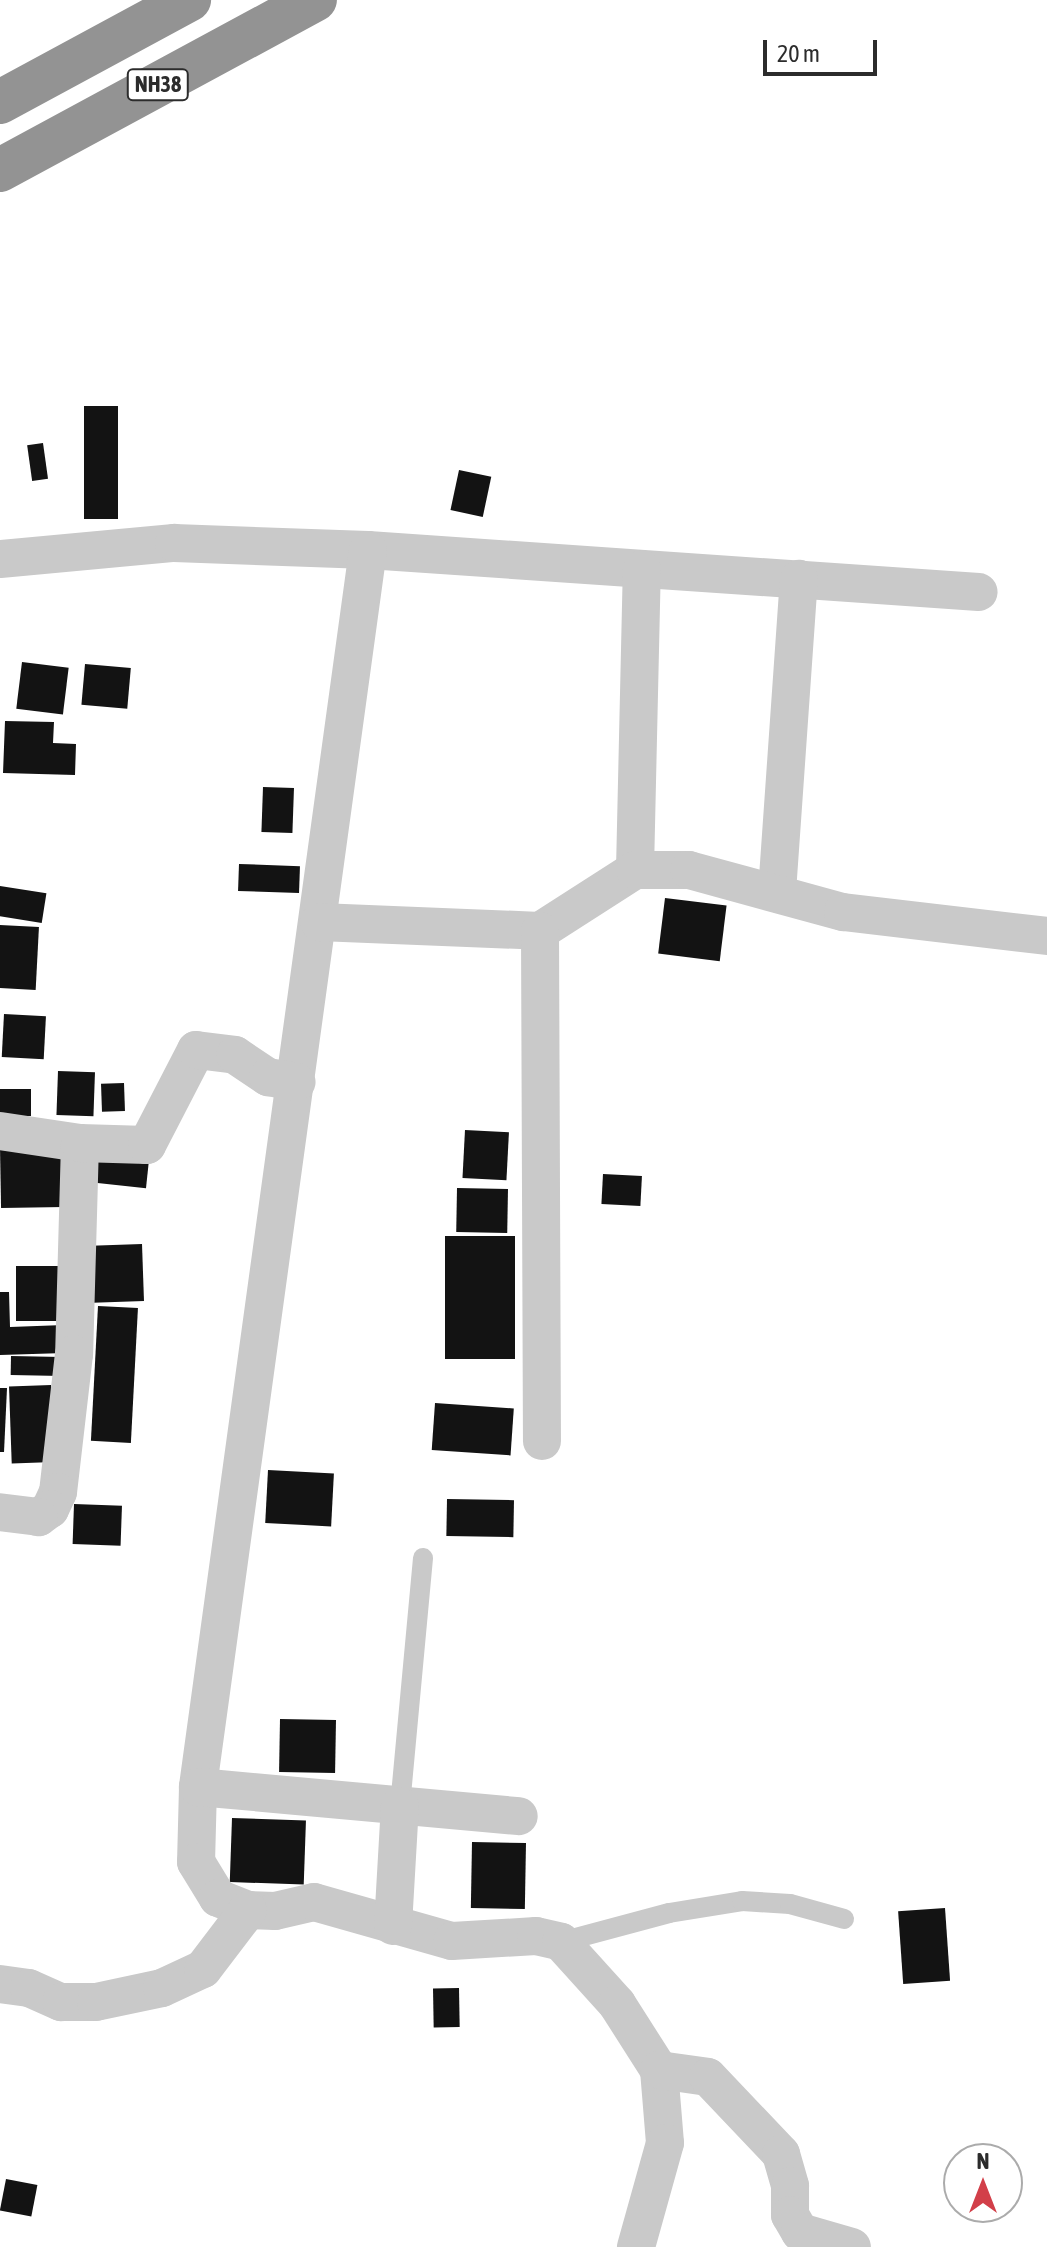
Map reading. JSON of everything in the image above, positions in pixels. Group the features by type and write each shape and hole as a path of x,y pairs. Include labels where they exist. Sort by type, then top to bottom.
{"highway":[{"name":"NH38","path":"0,102 189,0"},
{"name":"NH38","path":"0,170 315,0"}],"street":[{"path":"0,559 174,543 368,550 979,592"},
{"path":"368,550 198,1787 196,1862 218,1898 248,1910 275,1911 314,1902 452,1941 536,1936 561,1942 617,2004 659,2070 665,2143 636,2247"},
{"path":"635,870 642,569"},
{"path":"777,892 799,579"},
{"path":"319,922 540,931 635,870 689,870 858,915 1047,936"},
{"path":"540,931 542,1441"},
{"path":"0,1131 80,1143 147,1145 196,1050 235,1055 268,1077 297,1082"},
{"path":"0,1512 39,1517 50,1509 58,1492 73,1367 80,1143"},
{"path":"198,1787 519,1816"},
{"path":"393,1926 400,1806"},
{"path":"0,1984 29,1988 61,2002 96,2002 162,1988 203,1969 248,1910"},
{"path":"659,2070 708,2077 781,2154 790,2186 790,2215 800,2232 852,2247"}],"lane":[{"path":"400,1806 423,1558"},
{"path":"561,1942 669,1913 742,1901 790,1904 844,1919"}],"building":[{"path":"84,406 118,406 118,519 84,519"},
{"path":"43,443 48,479 32,481 27,445"},
{"path":"459,470 491,477 483,517 450,510"},
{"path":"22,662 69,668 63,714 16,709"},
{"path":"85,664 131,668 127,709 81,705"},
{"path":"5,721 54,722 53,743 76,744 75,775 3,773"},
{"path":"263,787 294,788 292,833 261,832"},
{"path":"239,864 300,866 299,893 238,891"},
{"path":"0,886 46,893 42,923 0,916"},
{"path":"665,898 727,906 720,961 658,954"},
{"path":"0,925 39,927 36,990 0,988"},
{"path":"4,1014 46,1016 44,1059 2,1057"},
{"path":"58,1071 95,1072 93,1116 56,1115"},
{"path":"124,1083 125,1111 102,1112 101,1084"},
{"path":"0,1089 31,1089 31,1116 0,1116"},
{"path":"465,1130 509,1132 506,1180 462,1178"},
{"path":"63,1147 64,1207 1,1208 0,1148"},
{"path":"98,1157 149,1162 146,1188 95,1183"},
{"path":"603,1174 642,1176 640,1206 601,1204"},
{"path":"457,1188 508,1189 507,1233 456,1232"},
{"path":"445,1236 515,1236 515,1359 445,1359"},
{"path":"142,1244 144,1301 93,1303 91,1246"},
{"path":"16,1266 62,1266 62,1321 16,1321"},
{"path":"0,1292 9,1292 10,1327 64,1325 65,1353 0,1355"},
{"path":"98,1306 138,1308 131,1443 91,1441"},
{"path":"11,1356 62,1357 62,1376 11,1375"},
{"path":"51,1385 54,1462 12,1463 9,1386"},
{"path":"0,1388 7,1388 4,1452 0,1452"},
{"path":"435,1403 514,1409 511,1455 432,1450"},
{"path":"268,1470 334,1473 331,1526 265,1523"},
{"path":"447,1499 514,1500 513,1537 446,1536"},
{"path":"74,1504 122,1506 121,1546 73,1544"},
{"path":"280,1719 336,1720 335,1773 279,1772"},
{"path":"232,1818 306,1821 304,1885 230,1882"},
{"path":"472,1842 526,1843 525,1909 471,1908"},
{"path":"945,1908 950,1981 903,1984 898,1911"},
{"path":"433,1988 459,1988 460,2027 434,2027"},
{"path":"6,2179 37,2185 31,2217 0,2210"}]}
